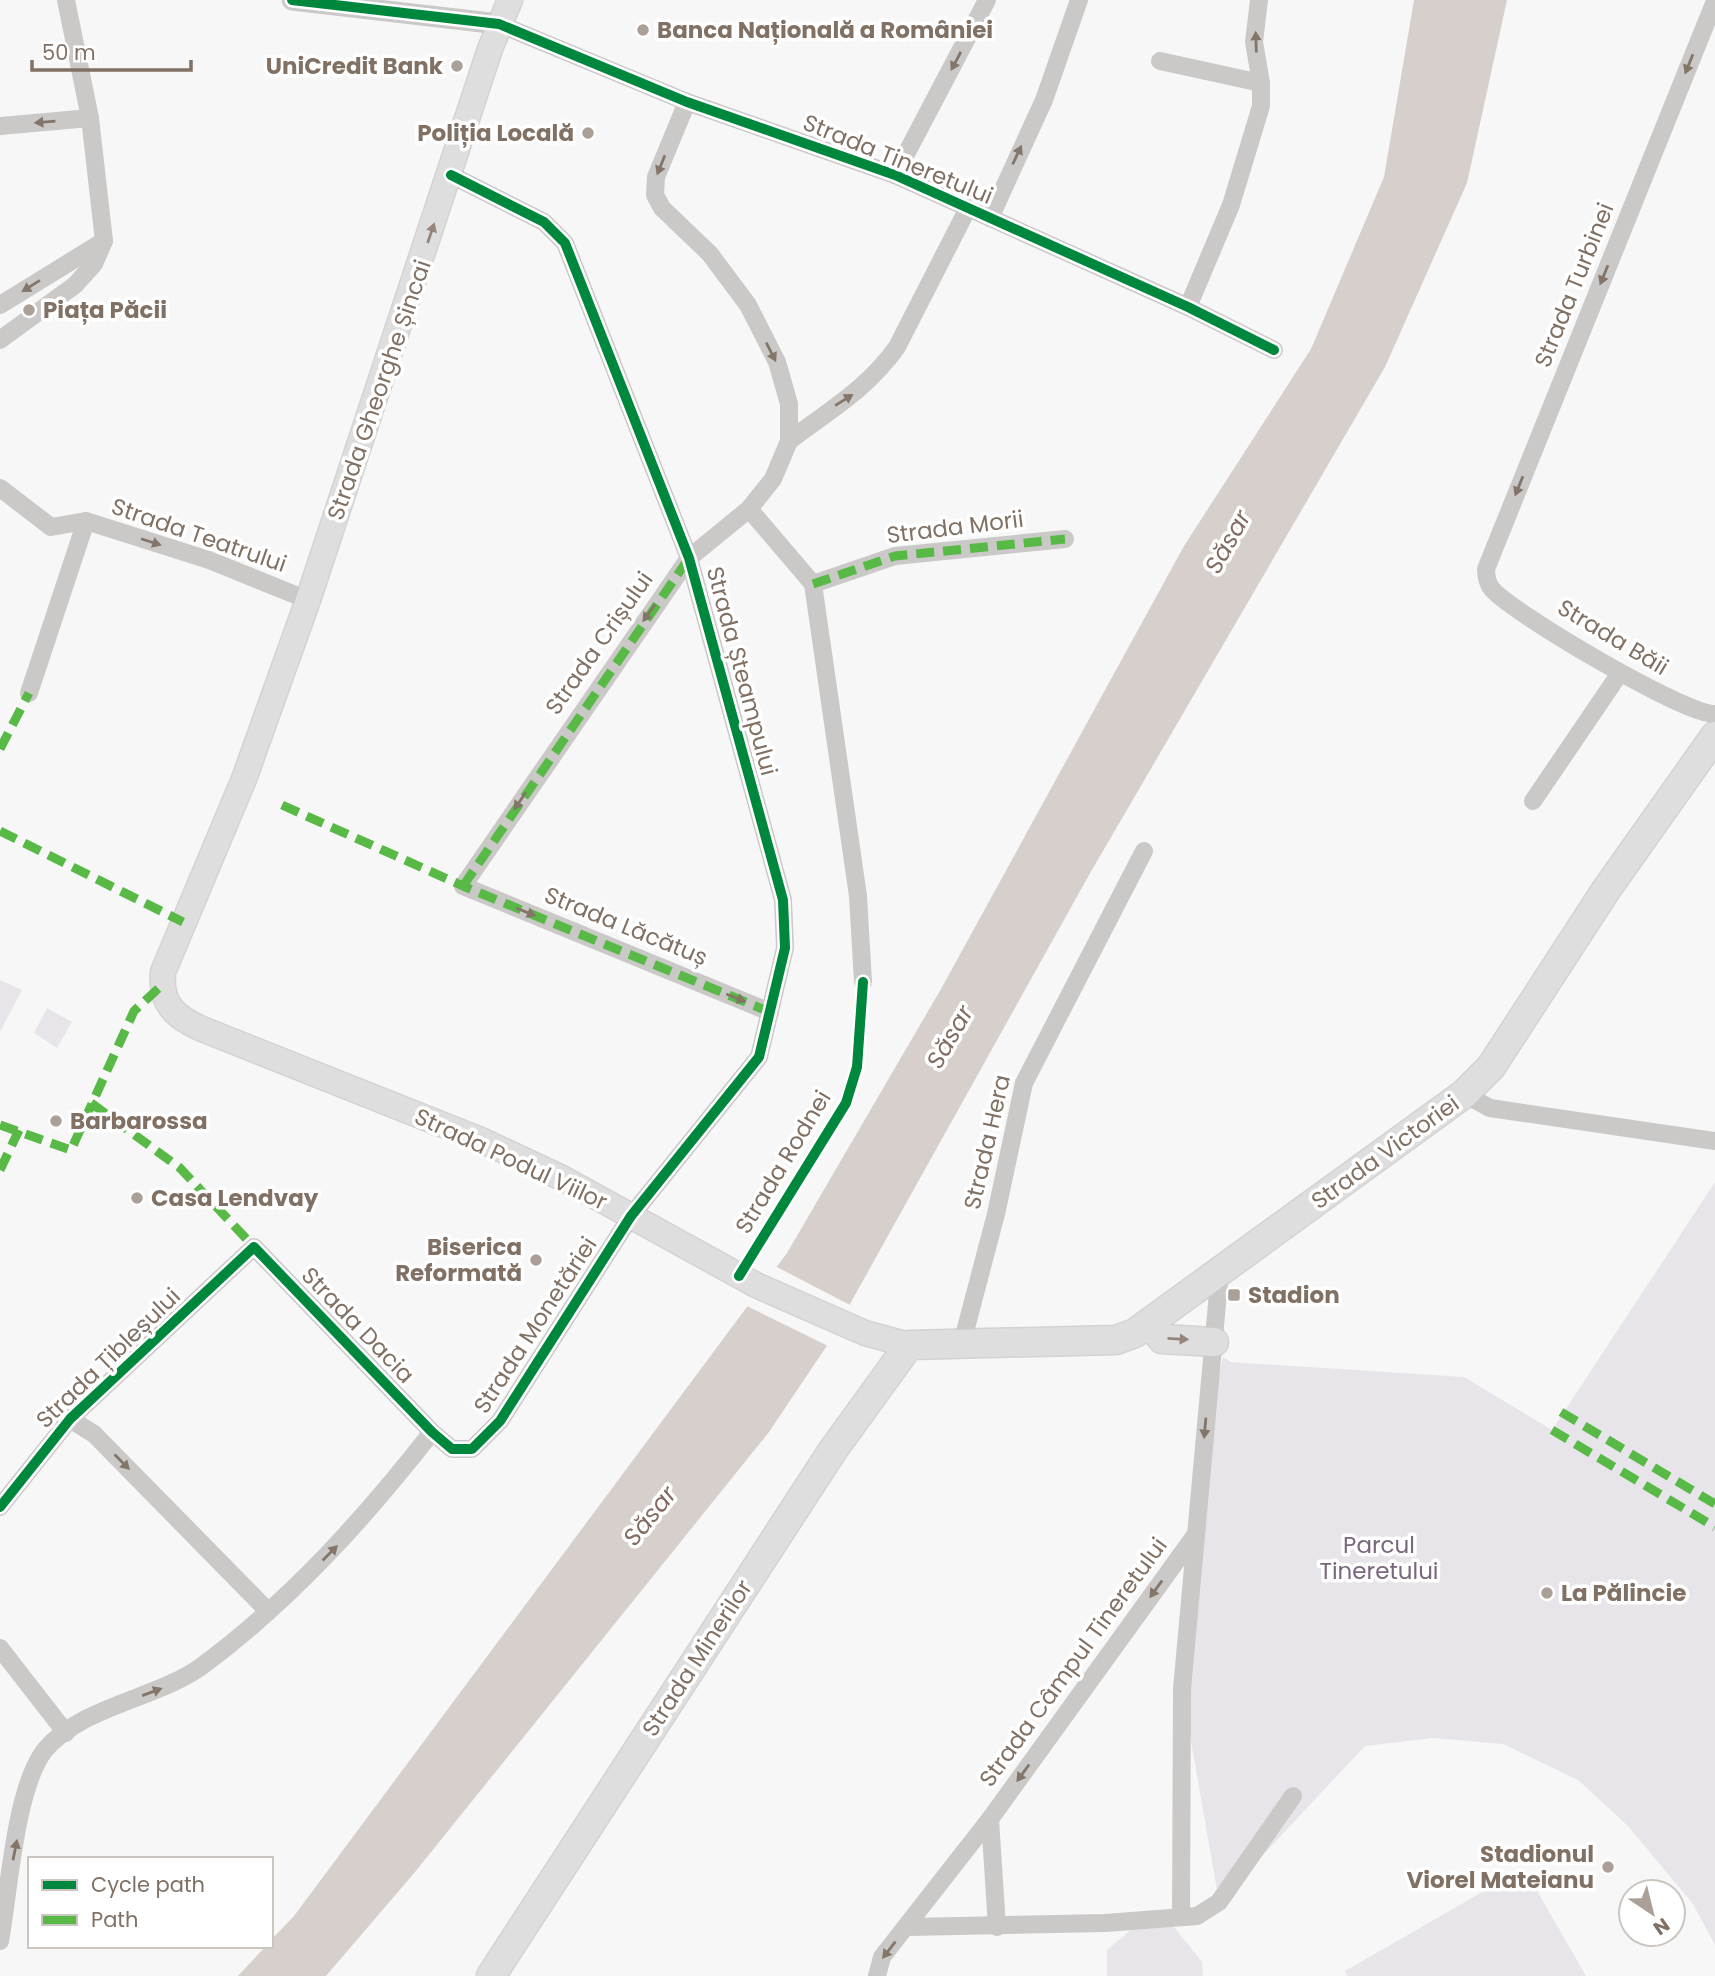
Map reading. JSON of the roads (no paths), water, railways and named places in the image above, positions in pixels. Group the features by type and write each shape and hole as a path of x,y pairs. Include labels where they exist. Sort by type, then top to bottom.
{"main road":[{"name":"Strada Gheorghe Șincai","path":"162,985 171,953 244,779 308,600 499,24 510,0"},
{"name":"Strada Victoriei","path":"909,1345 1116,1340 1150,1323 1464,1094 1491,1067 1606,890 1715,736"},
{"name":"Strada Podul Viilor","path":"162,985 167,1004 180,1019 481,1140 631,1216 756,1285 865,1333 909,1345"},
{"path":"1150,1323 1162,1339 1213,1342"},
{"name":"Strada Minerilor","path":"491,1976 833,1450 909,1345"}],"street":[{"path":"0,340 75,285 94,264 104,241 90,118 66,0"},
{"path":"292,0 499,24"},
{"path":"895,175 987,0"},
{"path":"989,218 1044,100 1079,0"},
{"path":"1188,307 1231,205 1261,106 1261,83 1255,42 1259,0"},
{"name":"Strada Turbinei","path":"1491,589 1486,569 1715,1"},
{"name":"Strada Tineretului","path":"499,24 687,102 895,175 1188,307 1275,350"},
{"path":"1160,61 1261,83"},
{"path":"687,102 656,177 655,195 662,208 710,254 748,305 777,362 789,404 789,441"},
{"path":"0,126 90,118"},
{"name":"Strada Șteampului","path":"451,175 544,222 565,243 689,558 783,900 785,948 759,1057 631,1216"},
{"path":"789,441 863,388 882,368 897,346 968,208"},
{"path":"0,305 104,241"},
{"path":"57,269 66,273 75,285"},
{"name":"Strada Crișului","path":"463,886 689,558 749,509 773,478 789,441"},
{"path":"0,488 51,527 86,521"},
{"path":"749,509 813,584 858,896 863,982"},
{"name":"Strada Teatrului","path":"29,693 86,521 209,560 308,600"},
{"name":"Strada Morii","path":"813,584 895,556 1065,539"},
{"name":"Strada Băii","path":"1491,589 1620,673 1692,711 1715,714"},
{"path":"1533,802 1620,673"},
{"name":"Strada Hera","path":"962,1343 996,1214 1024,1083 1144,851"},
{"name":"Strada Lăcătuș","path":"463,886 770,1012"},
{"path":"1464,1094 1490,1108 1715,1141"},
{"name":"Strada Monetăriei","path":"432,1432 452,1449 472,1449 486,1438 631,1216"},
{"name":"Strada Dacia","path":"254,1247 432,1432"},
{"name":"Strada Țibleșului","path":"0,1507 70,1419 254,1247"},
{"name":"Strada Câmpul Tineretului","path":"1181,1917 1182,1689 1220,1271"},
{"path":"70,1419 94,1434 267,1610"},
{"path":"0,1941 22,1813 32,1777 45,1751 66,1733 96,1715 163,1688 200,1667 267,1610 346,1536 432,1432"},
{"name":"Strada Câmpul Tineretului","path":"877,1976 882,1958 990,1819 1196,1533"},
{"path":"0,1648 66,1733"},
{"path":"908,1927 997,1927 1197,1916 1219,1902 1293,1796"},
{"name":"Strada Câmpul Tineretului","path":"990,1819 997,1927"}],"water":[{"name":"Săsar","path":"1414,0 1507,0 1467,183 1385,367 1089,875 826,1347 769,1432 415,1872 326,1976 238,1976 264,1948 273,1948 273,1938 294,1916 787,1253 941,989 1184,546 1311,349 1384,177"}],"place":[{"name":"Banca Națională a României","path":"643,30"},
{"name":"UniCredit Bank","path":"457,66"},
{"name":"Poliția Locală","path":"588,133"},
{"name":"Piața Păcii","path":"29,310"},
{"name":"Barbarossa","path":"56,1121"},
{"name":"Casa Lendvay","path":"137,1198"},
{"name":"Biserica Reformată","path":"536,1260"},
{"name":"Stadion","path":"1234,1295"},
{"name":"La Pălincie","path":"1547,1593"},
{"name":"Stadionul Viorel Mateianu","path":"1608,1867"}],"park label":[{"name":"Parcul Tineretului","path":"1379,1558"}]}
